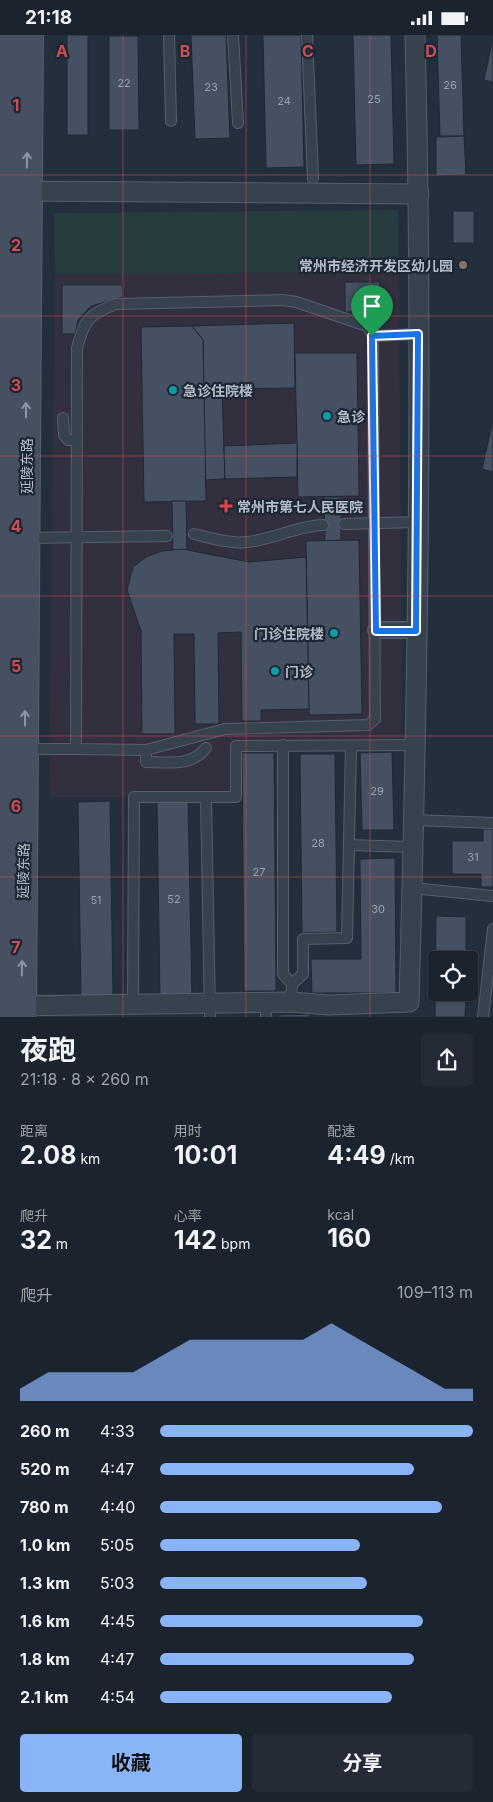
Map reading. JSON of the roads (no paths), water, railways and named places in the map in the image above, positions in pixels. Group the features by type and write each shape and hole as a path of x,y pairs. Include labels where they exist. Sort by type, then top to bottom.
{"main road":[{"name":"延陵东路","path":"7,35 11,188 9,527 2,780 1,908 12,1011"},
{"name":"延陵东路","path":"12,1011 25,749 9,527 3,353 11,188 29,35"}],"street":[{"path":"12,1011 121,1009 266,1011 291,993 329,1011 410,1009 416,745 418,521 419,194 414,35"},
{"path":"11,188 419,194"},
{"path":"376,631 416,631"}],"lane":[{"path":"169,35 170,121"},
{"path":"233,35 238,123"},
{"path":"307,35 313,178"},
{"path":"25,749 146,750 225,729 368,725 375,719 375,523 370,422 372,336 367,327 296,302 116,304 95,312 83,327 77,348 76,749"},
{"path":"372,336 418,334"},
{"path":"63,418 64,435 68,440 76,440"},
{"path":"344,524 418,521"},
{"path":"194,534 223,541 246,542 304,526 323,525"},
{"path":"9,527 76,539 167,536"},
{"path":"283,745 283,974 291,993"},
{"path":"121,1009 134,797 236,797 236,746 416,745"},
{"path":"291,993 303,974 303,939 347,938 351,746"},
{"path":"146,750 146,762 185,762 198,757 206,748"},
{"path":"206,797 210,1011"},
{"path":"414,820 493,823"},
{"path":"349,845 414,847"},
{"path":"412,888 493,896"},
{"path":"483,1017 493,929"}],"place":[{"name":"常州市经济开发区幼儿园","path":"463,265"},
{"name":"急诊住院楼","path":"173,390"},
{"name":"急诊","path":"327,416"},
{"name":"常州市第七人民医院","path":"226,506"},
{"name":"门诊住院楼","path":"334,633"},
{"name":"门诊","path":"275,671"}]}
